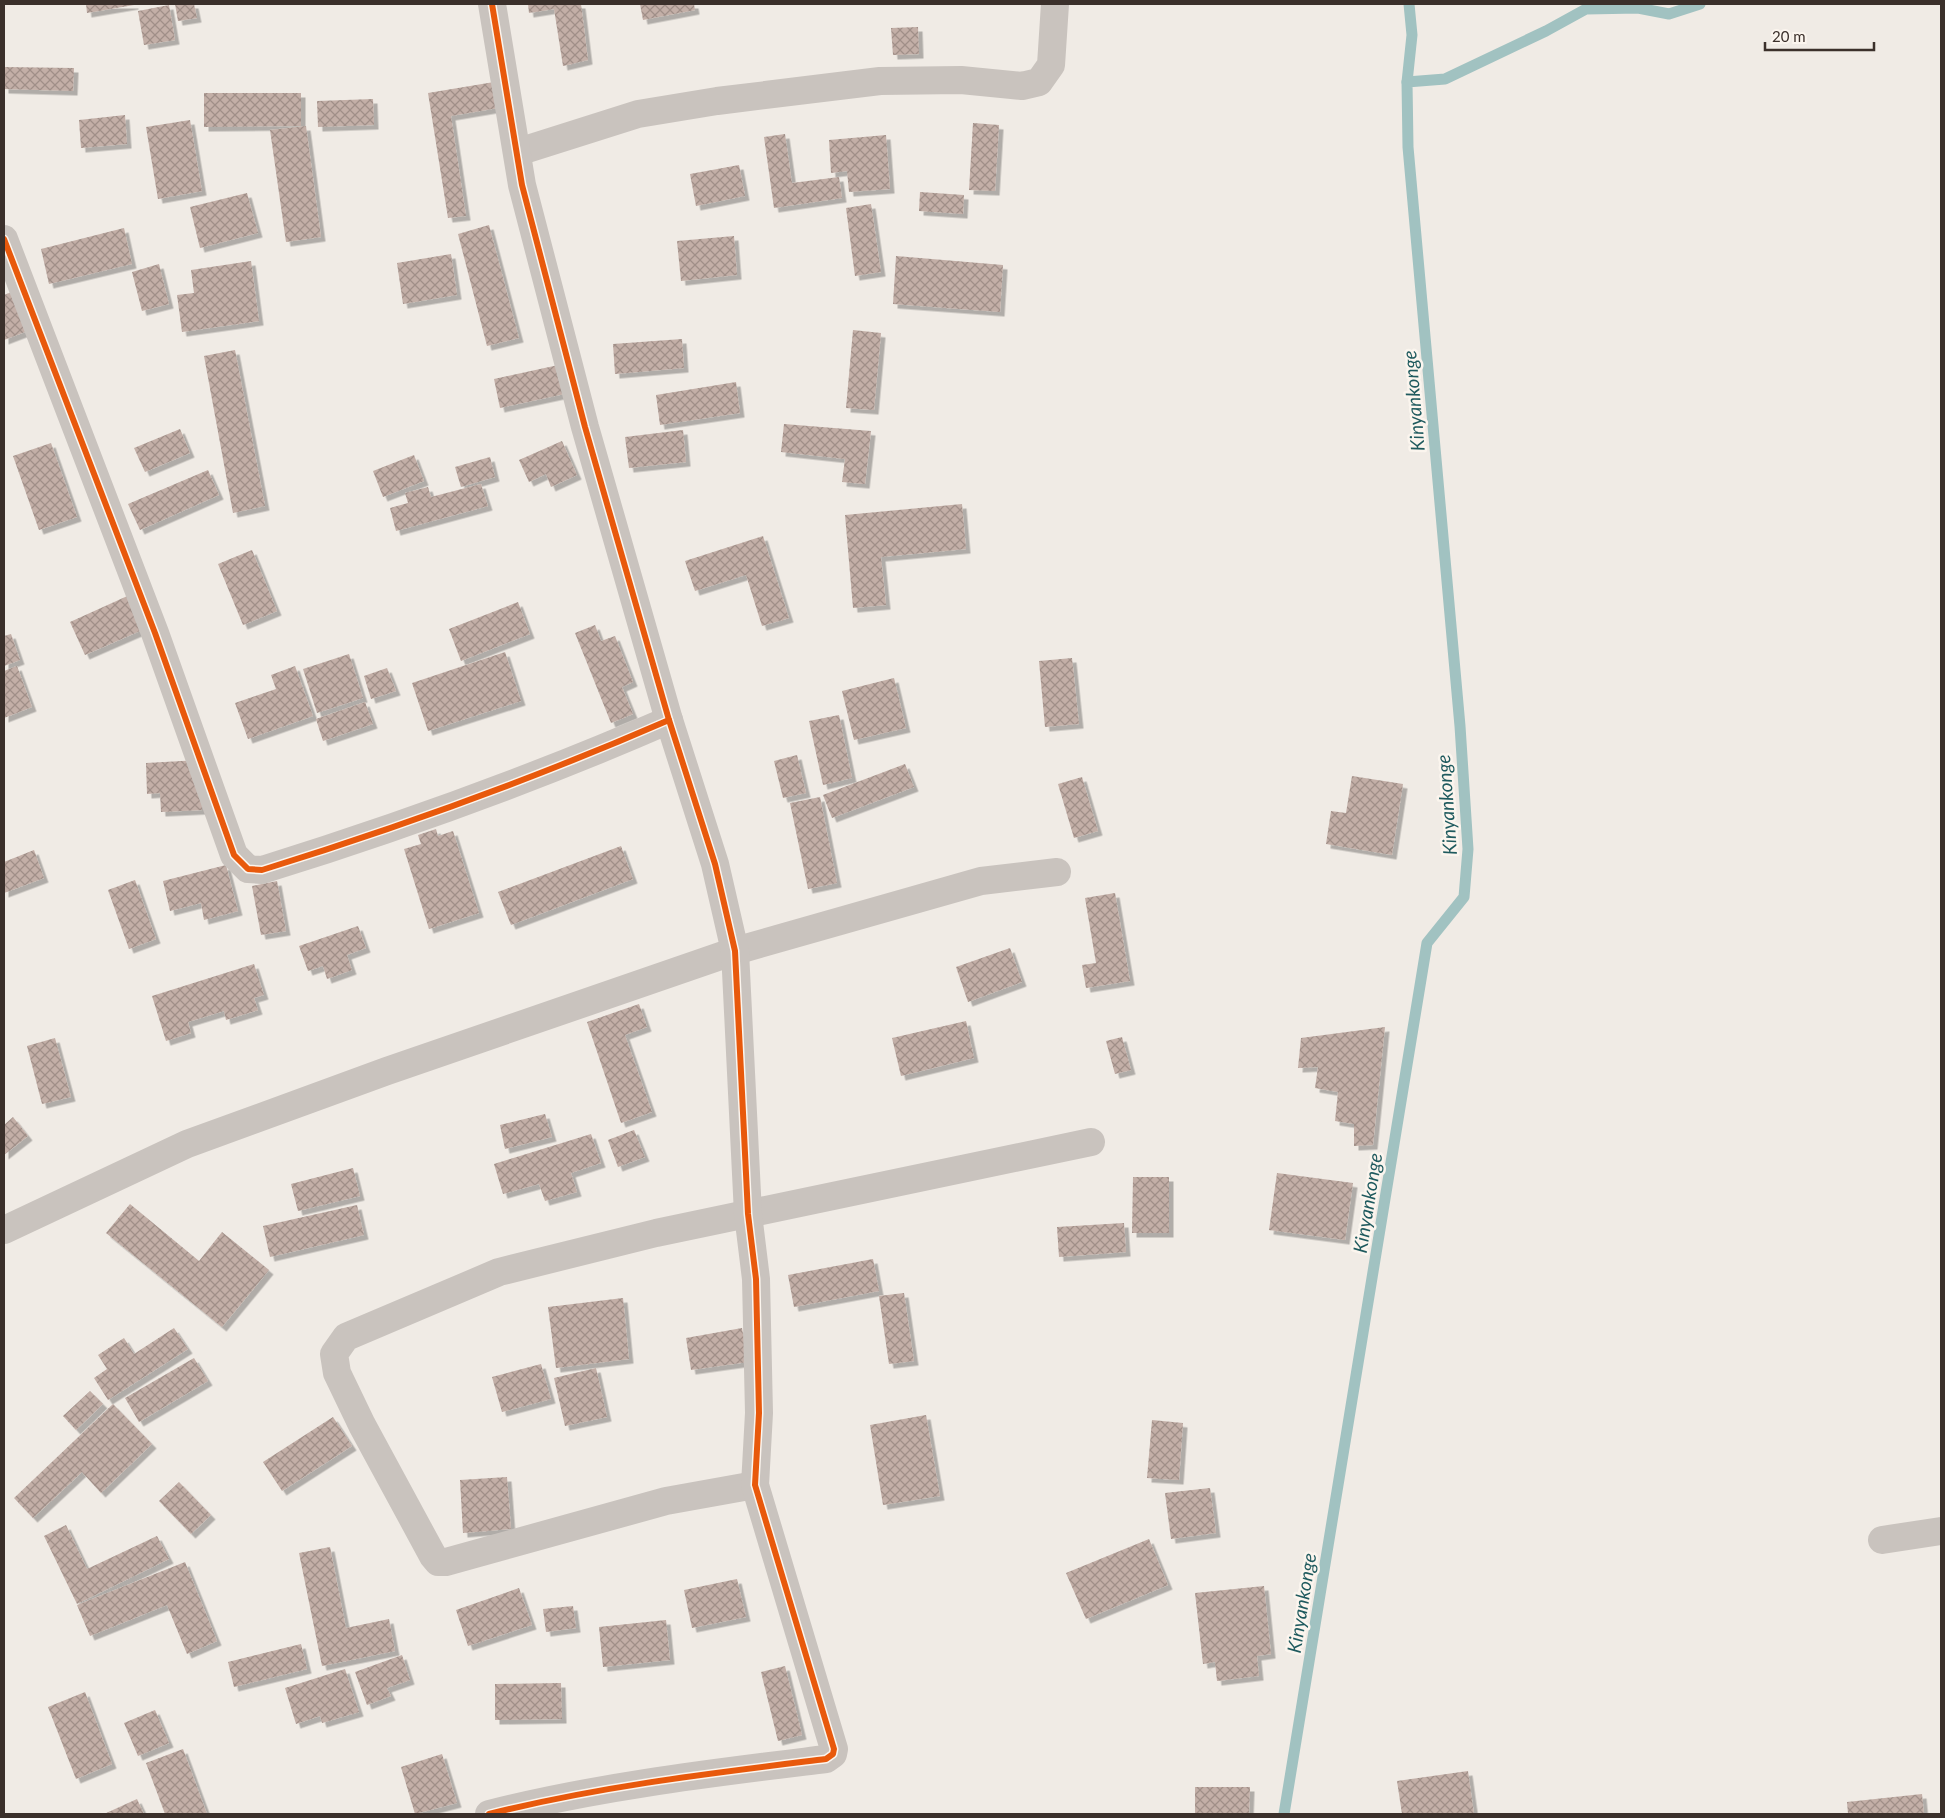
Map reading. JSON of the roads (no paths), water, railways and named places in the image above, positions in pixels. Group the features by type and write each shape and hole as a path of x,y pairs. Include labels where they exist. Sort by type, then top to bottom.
{"street":[{"path":"489,1814 553,1798 710,1773 826,1759 833,1754 834,1746 755,1485 759,1413 756,1279 748,1214 735,952 715,864 669,720 585,427 522,186 518,152 492,4"},
{"path":"518,152 638,114 718,101 880,81 961,80 1022,86 1039,82 1051,65 1055,4"},
{"path":"4,239 155,633 234,855 248,869 262,870 366,837 592,754 669,720"},
{"path":"4,1230 187,1144 387,1071 735,952 981,882 1057,872"},
{"path":"755,1485 666,1501 446,1562 438,1562 362,1426 337,1373 334,1354 346,1337 499,1272 656,1233 1091,1142"},
{"path":"1882,1540 1941,1530"}],"waterway":[{"path":"1407,82 1412,35 1409,4"},
{"name":"Kinyankonge","path":"1284,1814 1427,943 1464,897 1468,849 1460,726 1408,147 1407,82 1445,79 1546,31 1586,9 1638,8 1669,14 1700,4"}]}
